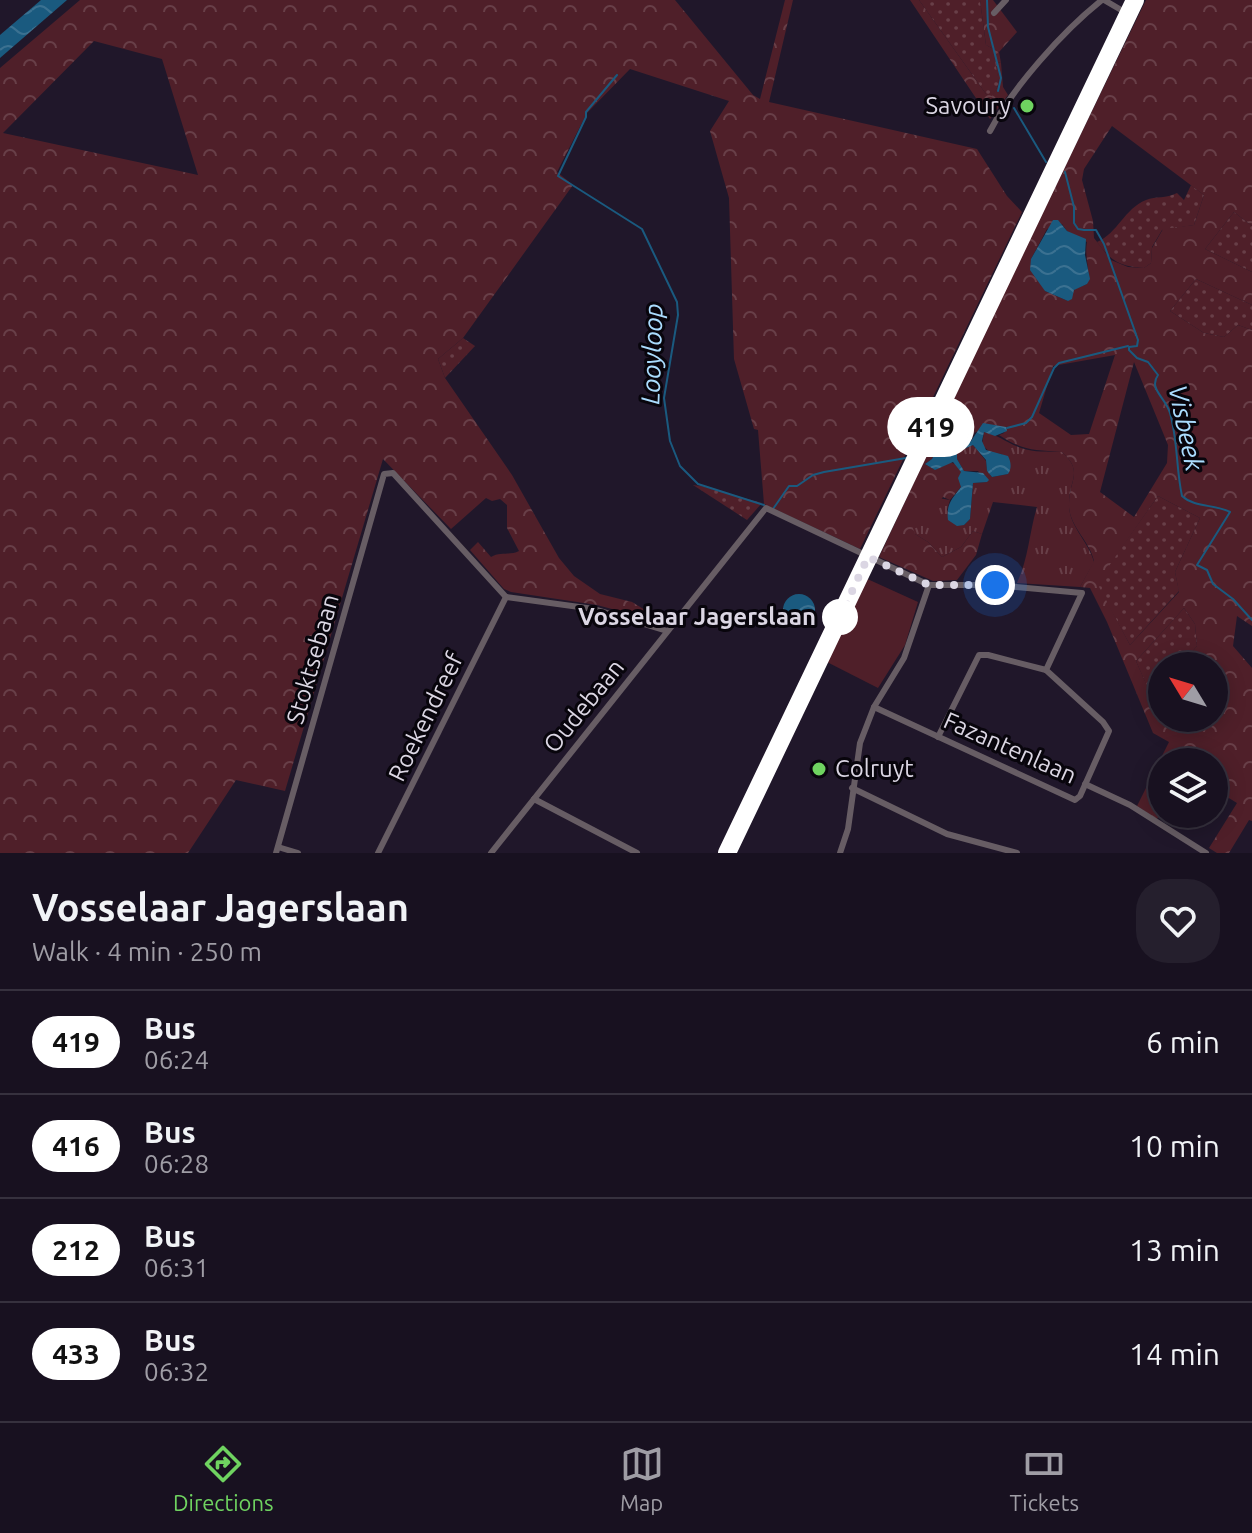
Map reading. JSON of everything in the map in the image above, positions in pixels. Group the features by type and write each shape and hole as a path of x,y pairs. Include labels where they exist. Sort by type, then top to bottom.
{"main road":[{"path":"727,853 1135,0"}],"street":[{"path":"994,13 1006,0"},
{"path":"990,131 1015,92 1086,13 1103,0 1128,14"},
{"name":"Stoktsebaan","path":"277,850 384,474 393,473 506,597"},
{"name":"Oudebaan","path":"491,853 766,508 868,557"},
{"path":"868,557 929,585 995,585 1082,593 1046,670"},
{"path":"840,853 848,829 860,743 874,707 904,658 929,585"},
{"path":"506,597 594,609 667,631"},
{"name":"Roekendreef","path":"378,853 506,597"},
{"path":"938,737 979,655 1046,670 1109,731 1085,784"},
{"name":"Fazantenlaan","path":"874,707 1071,799 1080,796 1085,784 1130,805 1206,853"},
{"path":"852,788 947,834 1017,853"},
{"path":"534,799 637,853"},
{"path":"977,853 982,843"},
{"path":"277,850 298,853"}],"green space":[{"path":"80,0 675,0 753,95 760,99 785,0 793,0 769,102 977,149 1007,196 1022,212 860,549 764,504 758,430 754,429 734,359 729,198 710,131 729,101 630,69 587,113 557,172 573,185 463,338 438,359 445,378 512,475 559,558 574,576 600,594 632,602 668,624 597,605 504,589 470,550 478,542 491,557 519,551 507,528 507,505 500,499 492,501 486,498 451,529 383,459 285,791 236,780 188,853 0,853 0,68","holes":["94,41 162,59 198,175 3,133"]},
{"path":"910,0 919,0 986,94 992,96 999,84 995,61 1001,63 1003,87 1008,95 990,119"},
{"path":"919,0 980,0 986,45 999,52 1001,63 996,61 999,84 992,97 986,94"},
{"path":"980,0 993,0 1017,32 999,52 986,45"},
{"path":"1146,0 1252,0 1252,226 1234,212 1205,249 1252,272 1252,305 1196,279 1170,311 1204,333 1224,337 1238,325 1252,330 1252,626 1237,616 1233,646 1252,668 1252,821 1249,820 1229,853 1217,853 1209,848 1221,828 1228,828 1228,817 1237,803 1228,798 1228,748 1166,748 1169,742 1153,732 1228,732 1228,652 1192,652 1197,646 1195,624 1184,608 1136,661 1148,688 1148,721 1090,588 1080,587 1094,561 1072,519 1069,504 1074,471 1062,452 1022,447 999,435 1006,428 992,425 974,433 971,441 952,451 938,447 932,459 925,464 935,470 948,462 956,464 961,472 961,487 950,500 943,497 915,534 942,557 961,547 973,531 982,534 976,555 957,580 933,581 879,557","holes":["1112,126 1204,195 1194,225 1163,229 1152,248 1151,263 1144,268 1128,267 1111,260 1094,238 1093,221 1082,180 1084,169","1062,224 1067,231 1087,242 1087,284 1075,289 1068,301 1045,291 1031,259 1047,229","1115,355 1089,434 1071,435 1039,413 1053,366","1134,362 1168,445 1167,463 1134,517 1100,492","1158,496 1200,518 1175,572 1179,592 1130,645 1097,583"]},
{"path":"1191,185 1204,195 1194,225 1162,230 1152,247 1151,263 1144,268 1117,262 1097,242 1138,204 1177,193 1184,200"},
{"path":"1234,212 1252,226 1252,272 1205,249"},
{"path":"1196,279 1252,305 1252,330 1238,325 1224,337 1204,333 1170,311"},
{"path":"463,338 475,346 445,378 438,359"},
{"path":"984,432 1026,450 1062,452 1069,459 1074,471 1070,512 1094,562 1080,587 1017,583 1037,507 993,502 982,534 973,531 961,547 942,557 915,534 910,520 918,499 932,497 950,500 947,510 964,525 970,519 973,483 987,482 978,471 964,471 957,459 957,452 973,445 986,461 987,471 992,477 1008,474 1002,454 991,453 982,445"},
{"path":"693,485 701,486 762,503 747,520"},
{"path":"1158,496 1200,518 1175,572 1179,591 1130,645 1096,583"},
{"path":"863,577 918,602 905,645 878,688 823,660"},
{"path":"1184,608 1195,624 1197,646 1192,652 1148,652 1148,689 1136,661"},
{"path":"1148,784 1148,813 1137,806"}],"water":[{"path":"41,0 67,0 0,58 0,35"},
{"path":"1053,220 1058,220 1067,231 1086,239 1085,255 1090,279 1087,284 1074,290 1072,299 1068,301 1045,291 1030,270 1031,259"},
{"path":"983,423 1006,427 1007,431 995,436 984,432 982,441 986,450 1008,456 1010,470 1008,474 992,477 987,471 986,460 973,445 957,452 957,459 964,471 983,473 989,480 973,483 970,519 964,525 957,526 948,520 948,510 961,487 958,478 961,472 953,462 935,470 925,464 932,459 938,447 947,446 952,451 971,441"},
{"path":"799,594 810,599 815,610 810,621 799,626 788,621 783,610 788,599"}],"waterway":[{"name":"Visbeek","path":"987,0 988,27 1001,78 998,91"},
{"name":"Looyloop","path":"617,75 586,112 558,176 642,229 677,302 678,315 664,398 670,441 680,466 698,484 764,505"},
{"name":"Visbeek","path":"1014,108 1046,162"},
{"name":"Visbeek","path":"1065,172 1074,207 1074,223 1078,229 1096,230 1104,244 1138,340 1137,346 1129,347 1129,350 1137,358 1148,362 1158,375 1156,389 1173,423 1182,496 1230,512 1197,565 1207,570 1213,584 1233,599 1252,620"},
{"name":"Looyloop","path":"1007,428 1026,423 1032,417 1059,363 1128,346"},
{"name":"Looyloop","path":"773,509 789,486 797,486 813,475 906,458"}],"bus line":[{"name":"419","path":"727,853 1135,0"}],"place":[{"name":"Savoury","path":"1027,106"},
{"name":"Vosselaar Jagerslaan","path":"840,617"},
{"name":"Colruyt","path":"819,769"}],"route":[{"path":"840,617 868,557 929,585 995,585"}]}
